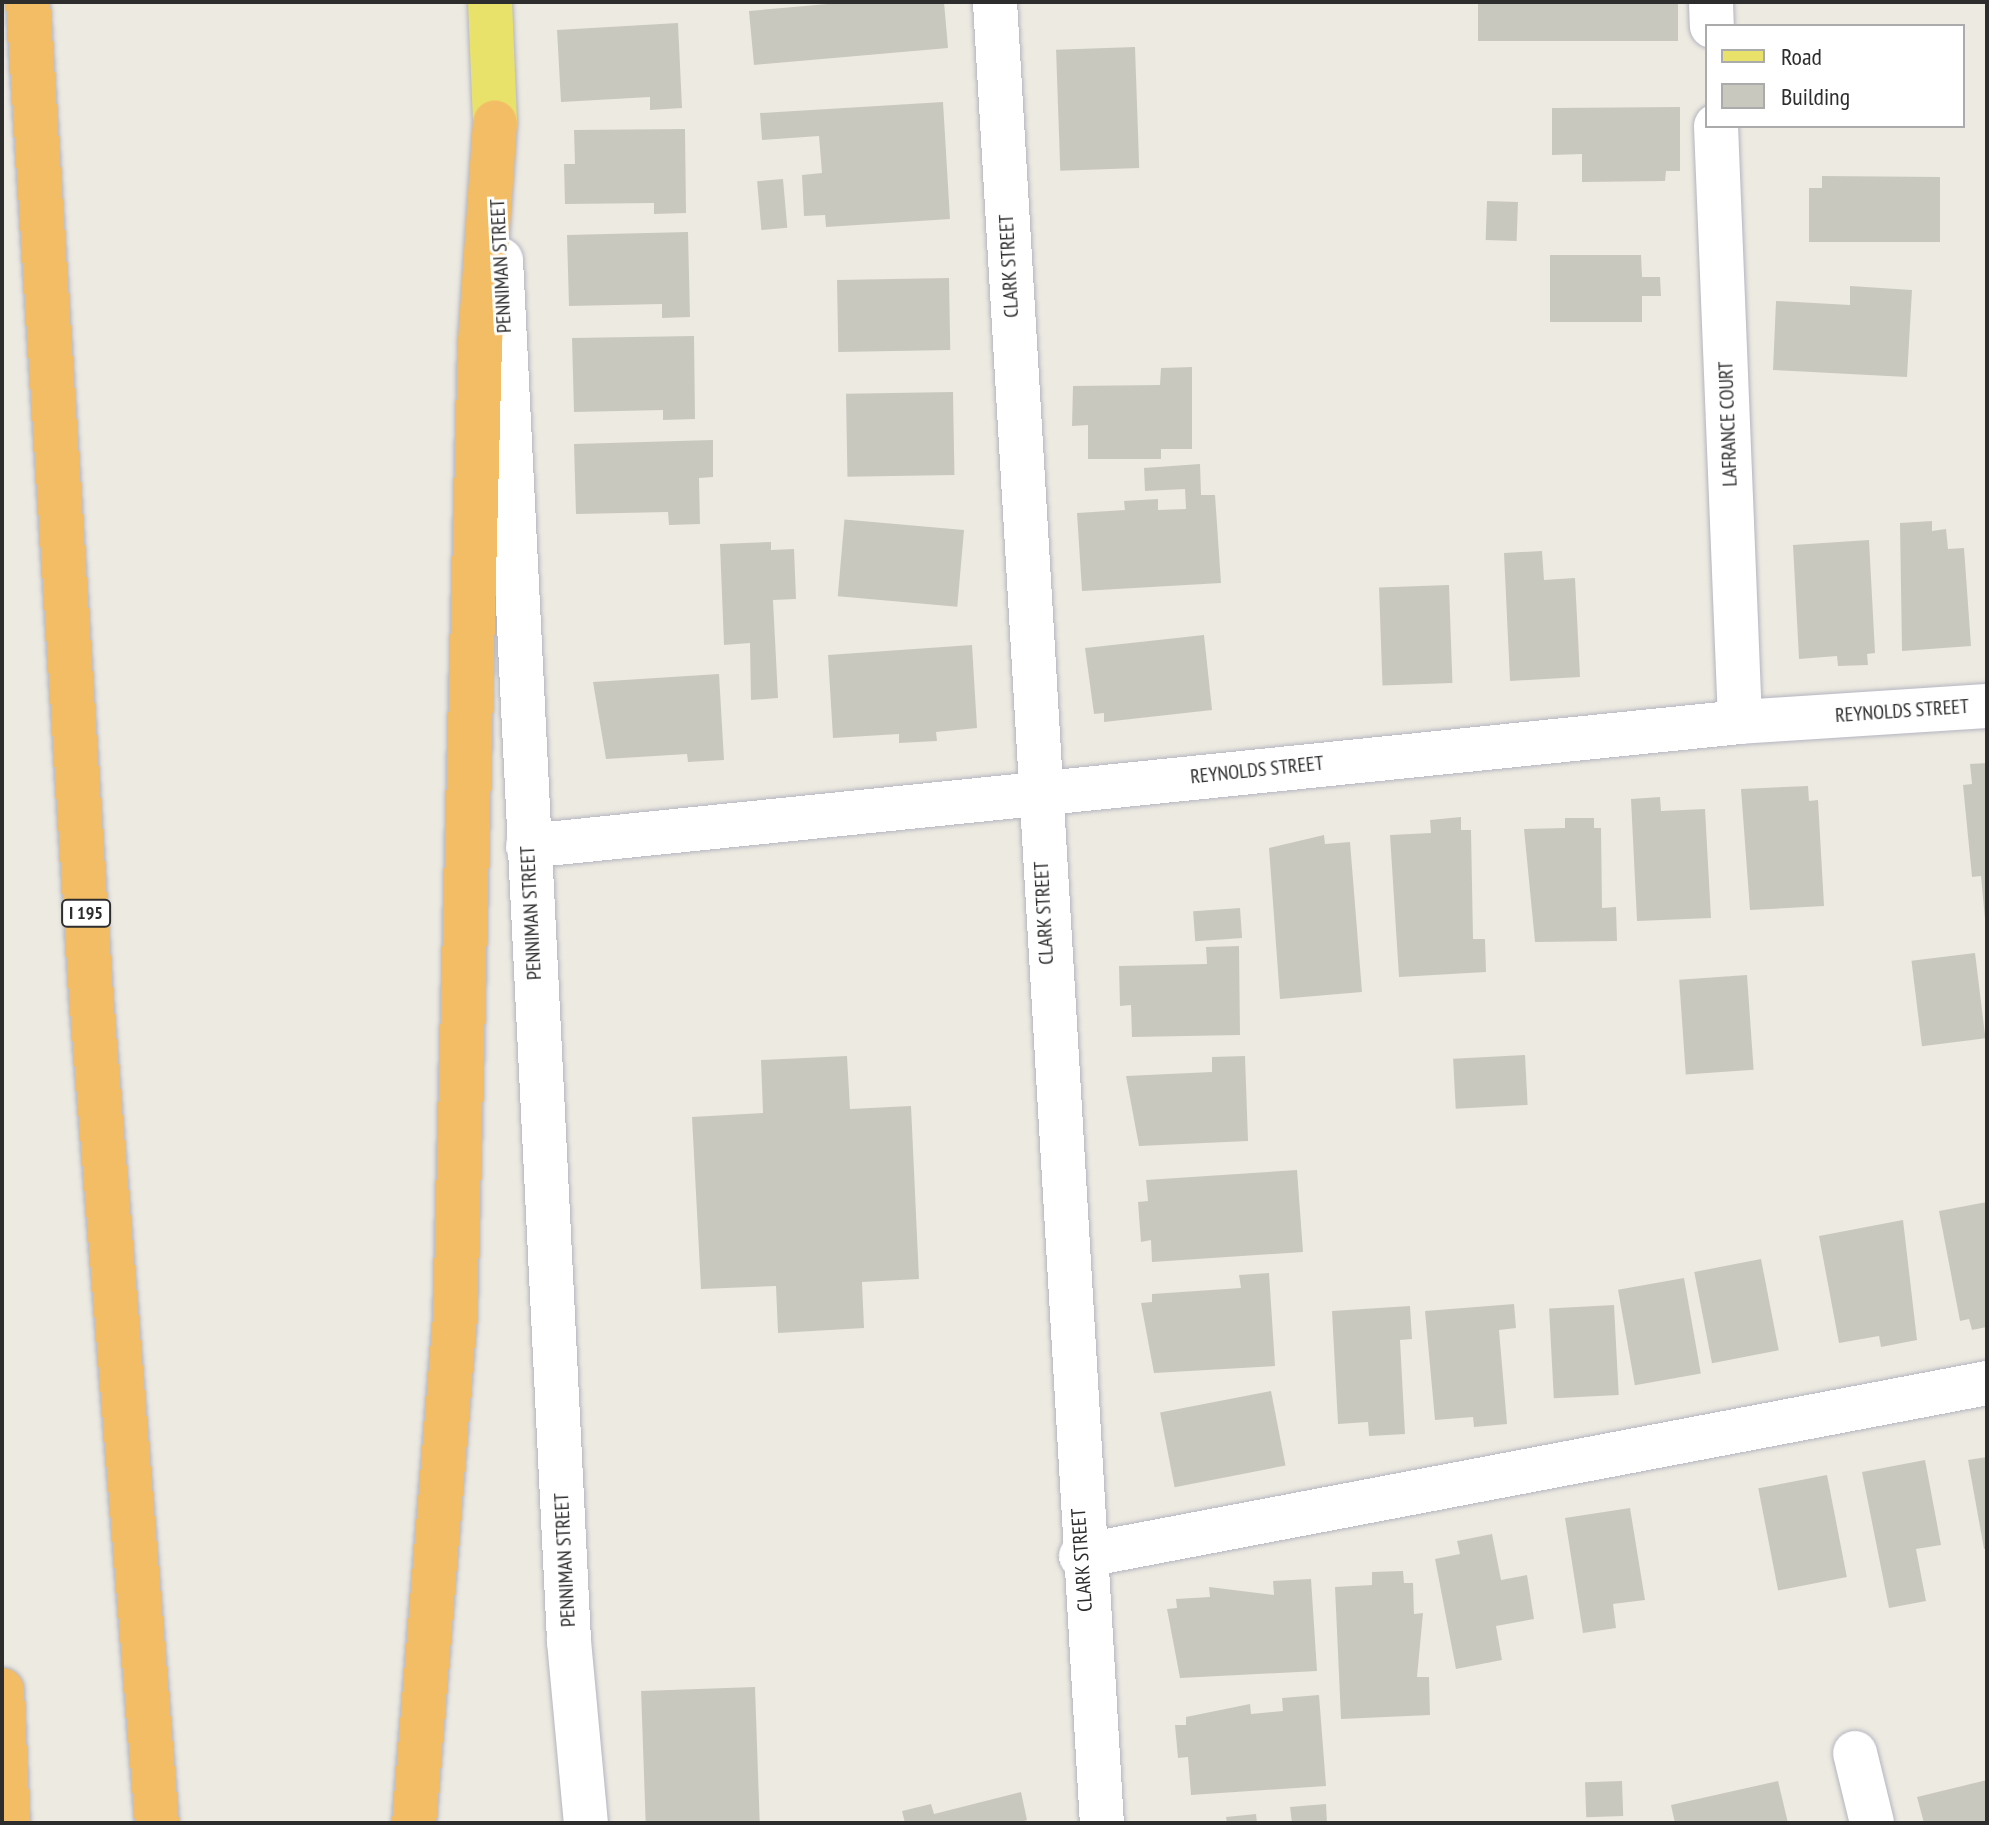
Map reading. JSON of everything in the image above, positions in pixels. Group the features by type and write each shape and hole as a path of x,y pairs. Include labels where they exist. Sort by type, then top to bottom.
{"highway":[{"name":"I 195","path":"28,2 91,996 157,1823"},
{"path":"414,1823 455,1317 480,342 495,123"},
{"path":"2,1690 8,1823"}],"main road":[{"name":"PENNIMAN STREET","path":"490,2 495,123"}],"street":[{"name":"CLARK STREET","path":"995,2 1081,1556 1102,1823"},
{"path":"1711,2 1712,24"},
{"name":"PENNIMAN STREET","path":"495,123 569,1641 586,1823"},
{"name":"LAFRANCE COURT","path":"1716,128 1740,722"},
{"name":"REYNOLDS STREET","path":"528,846 1037,791 1740,722 1987,706"},
{"path":"1081,1556 1987,1383"},
{"path":"1855,1753 1872,1823"}],"building":[{"path":"850,2 944,2 948,48 754,65 749,11"},
{"path":"1478,2 1678,2 1678,41 1478,41"},
{"path":"678,23 682,108 650,110 650,97 561,102 557,30"},
{"path":"1135,47 1139,168 1060,171 1056,50"},
{"path":"943,102 950,219 826,227 825,215 804,216 802,175 822,173 819,136 762,140 760,113"},
{"path":"1680,107 1680,171 1666,171 1665,181 1582,182 1582,154 1552,155 1552,108"},
{"path":"685,129 686,213 654,214 654,203 565,204 564,164 575,164 574,130"},
{"path":"1822,176 1940,177 1940,242 1809,242 1809,188 1822,188"},
{"path":"783,179 787,228 761,230 757,181"},
{"path":"1487,201 1518,202 1517,241 1486,240"},
{"path":"688,232 690,317 662,318 662,304 569,306 567,235"},
{"path":"1550,255 1641,255 1642,277 1660,277 1661,296 1642,296 1642,322 1550,322"},
{"path":"949,278 950,350 838,352 837,280"},
{"path":"1850,286 1912,290 1907,377 1773,370 1776,301 1850,305"},
{"path":"694,336 695,419 663,420 663,410 574,412 572,338"},
{"path":"1192,367 1192,449 1161,449 1161,459 1088,459 1088,425 1072,426 1073,386 1160,385 1161,368"},
{"path":"953,392 954,475 847,477 846,394"},
{"path":"713,440 713,477 699,478 700,524 669,525 668,512 576,514 574,444"},
{"path":"1200,464 1201,495 1215,495 1221,583 1082,591 1077,513 1125,510 1124,501 1158,499 1158,510 1186,509 1185,489 1145,491 1144,468"},
{"path":"844,520 964,530 957,607 838,596"},
{"path":"1932,521 1932,531 1946,529 1948,549 1964,548 1971,646 1902,651 1900,523"},
{"path":"1869,540 1875,653 1867,654 1868,665 1838,666 1837,656 1799,659 1793,545"},
{"path":"771,542 771,550 794,549 796,599 773,600 778,698 751,700 750,643 724,645 720,544"},
{"path":"1542,551 1544,580 1575,578 1580,677 1510,681 1504,553"},
{"path":"1449,585 1452,683 1382,685 1379,587"},
{"path":"1204,635 1212,710 1104,722 1104,713 1094,714 1085,648"},
{"path":"972,645 977,728 936,732 937,741 899,743 899,734 833,738 828,655"},
{"path":"719,674 724,760 688,762 687,754 606,759 593,682"},
{"path":"1987,763 1985,919 1981,876 1972,877 1963,785 1972,784 1970,764"},
{"path":"1808,786 1809,801 1818,800 1824,906 1750,910 1741,789"},
{"path":"1660,797 1661,811 1705,809 1711,918 1637,921 1631,799"},
{"path":"1461,817 1461,830 1471,830 1473,939 1485,939 1486,972 1399,977 1390,835 1431,833 1430,820"},
{"path":"1565,818 1594,818 1594,828 1601,828 1602,908 1616,907 1617,941 1535,942 1524,829 1565,828"},
{"path":"1324,835 1325,844 1350,842 1362,992 1280,999 1269,848"},
{"path":"1240,908 1242,938 1195,941 1193,911"},
{"path":"1239,946 1240,1035 1132,1037 1131,1005 1120,1006 1119,966 1207,964 1206,947"},
{"path":"1975,953 1985,1038 1922,1046 1911,961"},
{"path":"1747,975 1754,1070 1686,1075 1679,980"},
{"path":"1525,1055 1528,1105 1456,1109 1453,1059"},
{"path":"847,1056 850,1109 911,1106 919,1279 862,1282 864,1328 778,1333 776,1286 701,1289 692,1117 763,1113 761,1060"},
{"path":"1245,1056 1248,1141 1139,1146 1126,1076 1212,1072 1212,1057"},
{"path":"1297,1170 1303,1252 1152,1262 1151,1240 1141,1242 1138,1202 1148,1201 1146,1180"},
{"path":"1987,1202 1987,1327 1972,1330 1969,1319 1960,1321 1939,1211"},
{"path":"1903,1220 1917,1340 1881,1347 1879,1336 1839,1343 1819,1236"},
{"path":"1761,1259 1779,1350 1712,1363 1694,1272"},
{"path":"1269,1273 1275,1366 1154,1373 1141,1303 1152,1302 1152,1294 1241,1288 1239,1275"},
{"path":"1684,1278 1701,1374 1635,1385 1618,1290"},
{"path":"1514,1304 1516,1328 1499,1330 1507,1424 1474,1427 1473,1417 1435,1420 1425,1311"},
{"path":"1614,1305 1619,1395 1554,1398 1549,1308"},
{"path":"1410,1306 1412,1339 1400,1340 1405,1434 1369,1436 1368,1422 1338,1424 1332,1311"},
{"path":"1271,1391 1286,1466 1175,1487 1160,1413"},
{"path":"1987,1457 1987,1549 1984,1549 1968,1460"},
{"path":"1925,1460 1941,1545 1916,1549 1926,1601 1889,1608 1862,1472"},
{"path":"1827,1475 1847,1577 1778,1590 1758,1488"},
{"path":"1630,1508 1645,1600 1613,1604 1616,1628 1583,1633 1565,1518"},
{"path":"1492,1534 1501,1580 1527,1575 1534,1619 1496,1626 1502,1660 1456,1669 1435,1559 1460,1554 1457,1541"},
{"path":"1403,1571 1404,1583 1413,1583 1414,1614 1423,1613 1417,1677 1429,1677 1430,1715 1341,1719 1335,1587 1372,1585 1372,1572"},
{"path":"1311,1579 1317,1671 1180,1678 1167,1609 1177,1608 1176,1599 1210,1597 1209,1587 1274,1595 1273,1581"},
{"path":"755,1687 760,1823 646,1823 641,1691"},
{"path":"1319,1695 1326,1786 1191,1795 1188,1757 1178,1758 1175,1725 1186,1725 1186,1717 1250,1704 1251,1714 1283,1711 1282,1698"},
{"path":"1987,1780 1987,1823 1924,1823 1917,1797"},
{"path":"1622,1781 1623,1816 1586,1817 1585,1782"},
{"path":"1778,1781 1788,1823 1675,1823 1671,1805"},
{"path":"1021,1792 1027,1820 1019,1823 905,1823 902,1811 931,1804 934,1814"},
{"path":"1326,1804 1327,1823 1292,1823 1290,1807"},
{"path":"1256,1814 1257,1823 1227,1823 1226,1817"}]}
